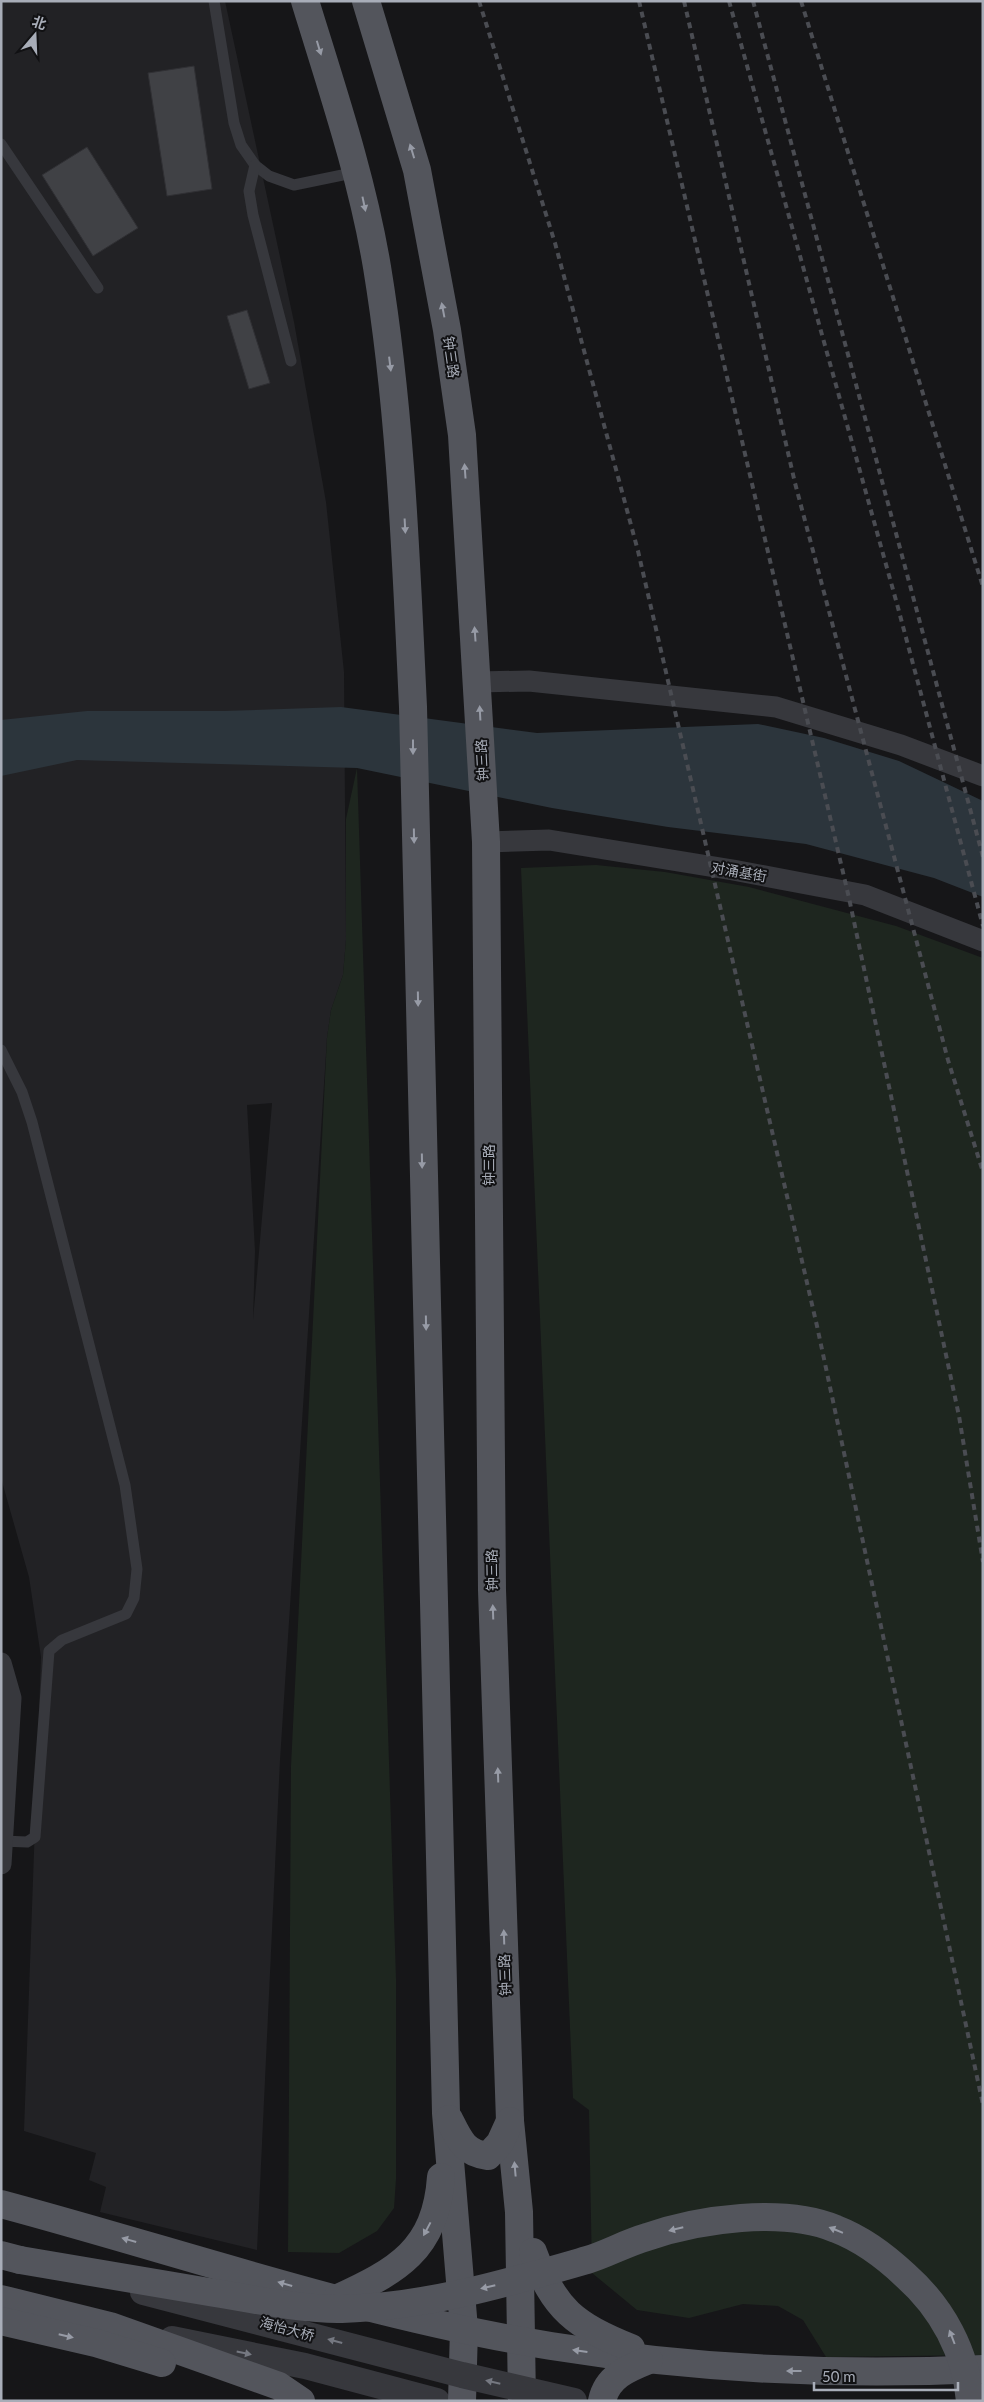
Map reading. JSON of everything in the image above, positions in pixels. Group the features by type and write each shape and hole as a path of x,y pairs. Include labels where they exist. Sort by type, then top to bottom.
{"main road":[{"path":"305,1 357,172 377,266 402,466 413,707 413,787 446,2113 464,2329 462,2401"},
{"name":"钟三路","path":"366,1 417,170 447,330 462,435 486,842 492,1590 510,2121 519,2212 522,2401"},
{"path":"446,2113 459,2139 474,2154 488,2156 500,2143 510,2121"},
{"path":"336,2299 380,2279 405,2261 427,2231 439,2202 446,2113"},
{"path":"14,2207 336,2299 464,2329 521,2340 657,2361 774,2371 922,2372 983,2370"},
{"path":"519,2212 542,2277 556,2302 582,2324 601,2336 657,2361"},
{"path":"11,2257 262,2301 339,2309 400,2305 492,2287 592,2258 648,2236 701,2223 779,2218 806,2221 833,2228 859,2240 895,2265 926,2293 946,2322 961,2360 970,2401"},
{"path":"1,2299 110,2326 279,2386 301,2401"},
{"path":"1,2321 14,2326 96,2343 293,2401"},
{"path":"602,2401 613,2379 628,2368 657,2361"}],"street":[{"path":"478,682 529,681 776,707 901,744 983,776"},
{"name":"对涌基街","path":"486,842 549,840 733,870 865,895 983,941"},
{"path":"1,1663 11,1698 1,1864"},
{"path":"1,2198 14,2207"},
{"name":"海怡大桥","path":"11,2257 462,2375 574,2401"},
{"path":"110,2326 305,2366 437,2401"}],"lane":[{"path":"214,1 234,122 241,145 255,165 269,176 294,184 357,172"},
{"path":"1,144 98,288"},
{"path":"255,165 249,191 253,215 266,273 291,361"},
{"path":"1,1050 22,1092 50,1186 125,1485 137,1569 134,1598 126,1614 62,1640 49,1651 35,1837 27,1842 2,1841"}],"shaded area":[{"path":"1,1 225,1 294,322 326,502 344,672 346,940 343,975 331,1010 327,1038 280,1760 257,2250 100,2212 106,2187 89,2180 96,2153 24,2131 41,1657 29,1577 1,1478","holes":["272,1103 253,1320 255,1251 247,1105"]},
{"path":"341,707 537,733 758,724 824,738 899,761 983,801 983,897 934,878 806,844 668,827 552,808 357,768 77,760 1,776 1,720 87,711 224,711"},
{"path":"357,768 396,1979 396,2179 394,2208 377,2231 339,2253 288,2252 291,1766 327,1038 331,1010 343,975 346,940 346,819"},
{"path":"596,865 665,872 749,887 896,926 983,958 983,2355 826,2357 803,2320 778,2306 743,2304 689,2318 637,2310 592,2273 589,2110 573,2098 521,868"}],"building":[{"path":"194,66 212,189 167,196 148,73"},
{"path":"87,147 138,228 93,256 42,175"},
{"path":"247,310 270,383 249,389 227,316"}],"railway":[{"path":"479,1 555,243 638,551 817,1326 983,2105"},
{"path":"639,1 849,898 959,1416 983,1562"},
{"path":"684,1 795,483 948,1060 983,1172"},
{"path":"729,1 897,604 983,926"},
{"path":"753,1 983,857"},
{"path":"801,1 983,587"}]}
